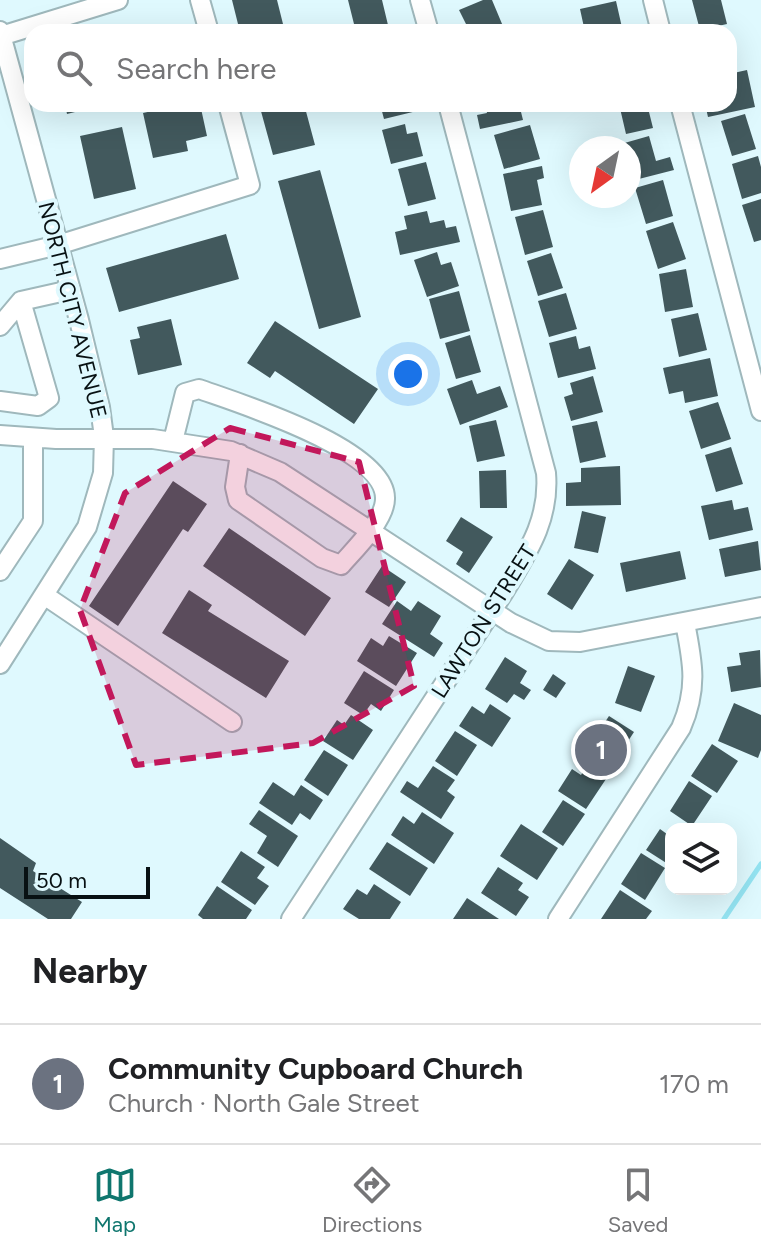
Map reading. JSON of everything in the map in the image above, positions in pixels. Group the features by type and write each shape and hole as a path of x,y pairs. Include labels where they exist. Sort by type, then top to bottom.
{"street":[{"path":"33,24 118,0"},
{"path":"200,0 207,24"},
{"path":"420,0 427,24"},
{"path":"653,0 659,24"},
{"path":"1,33 24,27"},
{"name":"NORTH CITY AVENUE","path":"1,33 100,407 104,437 103,473 87,527 2,656"},
{"path":"0,259 58,245 250,185 230,112"},
{"name":"LAWTON STREET","path":"291,919 492,611 542,524 548,493 546,473 450,112"},
{"path":"682,112 761,411"},
{"path":"0,326 21,301 70,290"},
{"path":"0,401 38,406 49,398 21,301"},
{"path":"173,441 185,393 199,389 292,422 356,457 375,475 386,498 383,510 370,532 341,565 322,558 238,500 235,487 240,454"},
{"path":"0,435 173,441 240,454 280,472 532,635 561,643 761,607"},
{"path":"0,571 33,521 33,438"},
{"path":"44,595 232,722"},
{"path":"558,919 685,719 693,695 693,676 685,623"}],"highlighted area":[{"path":"230,428 359,462 414,686 313,743 136,765 80,610 125,493"}],"building":[{"path":"232,0 277,0 283,24 238,24"},
{"path":"348,0 382,0 388,24 354,24"},
{"path":"483,0 492,0 502,24 466,24 459,10"},
{"path":"692,0 721,0 727,24 698,24"},
{"path":"616,1 621,24 583,24 580,9"},
{"path":"747,70 755,107 737,111 737,72"},
{"path":"202,112 207,136 186,141 188,151 153,158 143,113"},
{"path":"261,112 306,112 315,145 273,155"},
{"path":"382,112 413,112 384,119"},
{"path":"521,112 523,120 480,129 477,115"},
{"path":"621,112 649,112 653,128 626,134"},
{"path":"707,112 732,112 708,117"},
{"path":"745,114 756,149 732,156 721,121"},
{"path":"405,124 407,134 417,132 423,156 391,164 382,130"},
{"path":"530,125 540,159 504,169 494,135"},
{"path":"122,127 136,189 94,199 80,136"},
{"path":"649,136 656,161 670,157 674,170 641,178 641,138"},
{"path":"758,156 761,193 742,199 732,164"},
{"path":"426,162 436,199 408,206 398,169"},
{"path":"542,166 544,178 537,180 542,205 511,211 503,174"},
{"path":"320,170 361,317 319,329 278,181"},
{"path":"663,180 673,216 646,224 641,208 641,186"},
{"path":"761,199 761,240 754,242 742,205"},
{"path":"543,210 553,247 525,255 515,217"},
{"path":"427,211 430,223 444,220 446,228 456,226 460,242 400,255 395,232 407,229 404,216"},
{"path":"673,222 686,259 658,269 646,231"},
{"path":"226,234 239,279 119,312 106,268"},
{"path":"437,252 441,265 451,262 459,286 427,297 414,260"},
{"path":"551,253 563,288 538,296 527,261"},
{"path":"686,269 693,307 665,312 659,274"},
{"path":"459,291 470,331 440,339 429,299"},
{"path":"566,293 577,329 549,337 538,301"},
{"path":"698,313 707,350 679,357 671,319"},
{"path":"171,319 182,365 138,375 130,340 140,338 137,327"},
{"path":"275,321 378,389 354,424 275,371 270,378 247,363"},
{"path":"470,335 481,372 456,379 445,343"},
{"path":"576,336 579,349 590,346 596,369 558,378 549,343"},
{"path":"710,358 718,396 685,403 683,391 669,394 663,368"},
{"path":"593,376 603,412 571,421 564,397 573,394 570,383"},
{"path":"472,380 477,394 500,386 508,407 460,425 447,389"},
{"path":"718,402 731,439 701,449 689,411"},
{"path":"496,420 505,456 477,462 469,426"},
{"path":"597,421 606,457 580,463 572,426"},
{"path":"731,447 743,484 716,492 705,455"},
{"path":"620,466 621,505 566,506 566,483 581,482 581,468"},
{"path":"506,470 507,508 480,508 479,471"},
{"path":"173,481 207,504 188,532 183,529 118,626 89,606"},
{"path":"732,500 734,510 748,507 753,530 709,540 701,506"},
{"path":"582,511 606,517 598,553 574,548"},
{"path":"461,517 493,537 469,573 456,564 463,552 446,541"},
{"path":"229,528 331,598 305,636 203,566"},
{"path":"758,541 761,570 725,577 719,549"},
{"path":"680,551 686,579 626,592 620,563"},
{"path":"569,559 594,575 572,610 547,594"},
{"path":"382,566 406,582 389,607 365,592"},
{"path":"189,590 212,605 208,611 289,661 266,698 162,633"},
{"path":"397,601 411,611 418,601 441,616 430,634 443,643 434,657 382,624"},
{"path":"389,636 417,653 396,686 357,661 371,638 383,646"},
{"path":"760,650 761,687 731,692 727,667 741,665 739,653"},
{"path":"505,657 527,671 520,683 531,690 524,700 514,694 507,703 485,689"},
{"path":"628,666 655,676 641,712 615,703"},
{"path":"364,671 394,690 381,711 371,704 363,715 344,703"},
{"path":"553,674 566,683 556,698 543,690"},
{"path":"734,703 761,715 761,750 758,758 718,741"},
{"path":"490,704 511,718 492,747 459,726 472,706 484,714"},
{"path":"351,715 373,730 353,760 323,741 337,720 344,725"},
{"path":"609,716 634,732 613,764 588,748"},
{"path":"455,731 477,745 457,776 435,761"},
{"path":"712,744 738,761 717,793 691,776"},
{"path":"324,750 348,765 328,796 304,780"},
{"path":"588,764 608,776 586,809 558,791 572,769 581,775"},
{"path":"433,766 455,780 447,791 455,797 441,819 400,792 407,781 418,788"},
{"path":"689,781 712,796 694,823 688,823 670,811"},
{"path":"273,782 294,796 301,785 323,800 310,820 300,813 292,825 259,803"},
{"path":"563,800 585,814 563,846 542,832"},
{"path":"259,810 298,836 278,867 257,853 267,836 249,824"},
{"path":"422,812 454,833 434,864 391,835 403,816 414,824"},
{"path":"521,824 558,848 537,880 500,856"},
{"path":"660,829 665,833 665,862 646,850"},
{"path":"0,838 36,863 33,871 82,902 71,919 48,919 0,888"},
{"path":"387,842 428,868 410,896 369,869"},
{"path":"241,851 265,867 257,878 269,886 255,905 221,882"},
{"path":"641,853 665,868 645,900 621,884"},
{"path":"498,867 523,883 518,890 529,897 516,916 481,893"},
{"path":"374,884 401,902 390,919 359,919 343,909 357,889 367,895"},
{"path":"217,886 252,910 246,919 203,919 198,915"},
{"path":"620,890 652,911 646,919 601,919"},
{"path":"467,898 499,919 453,919"}],"waterway":[{"path":"724,919 761,864"}],"place":[{"name":"Community Cupboard Church","path":"601,750"}]}
